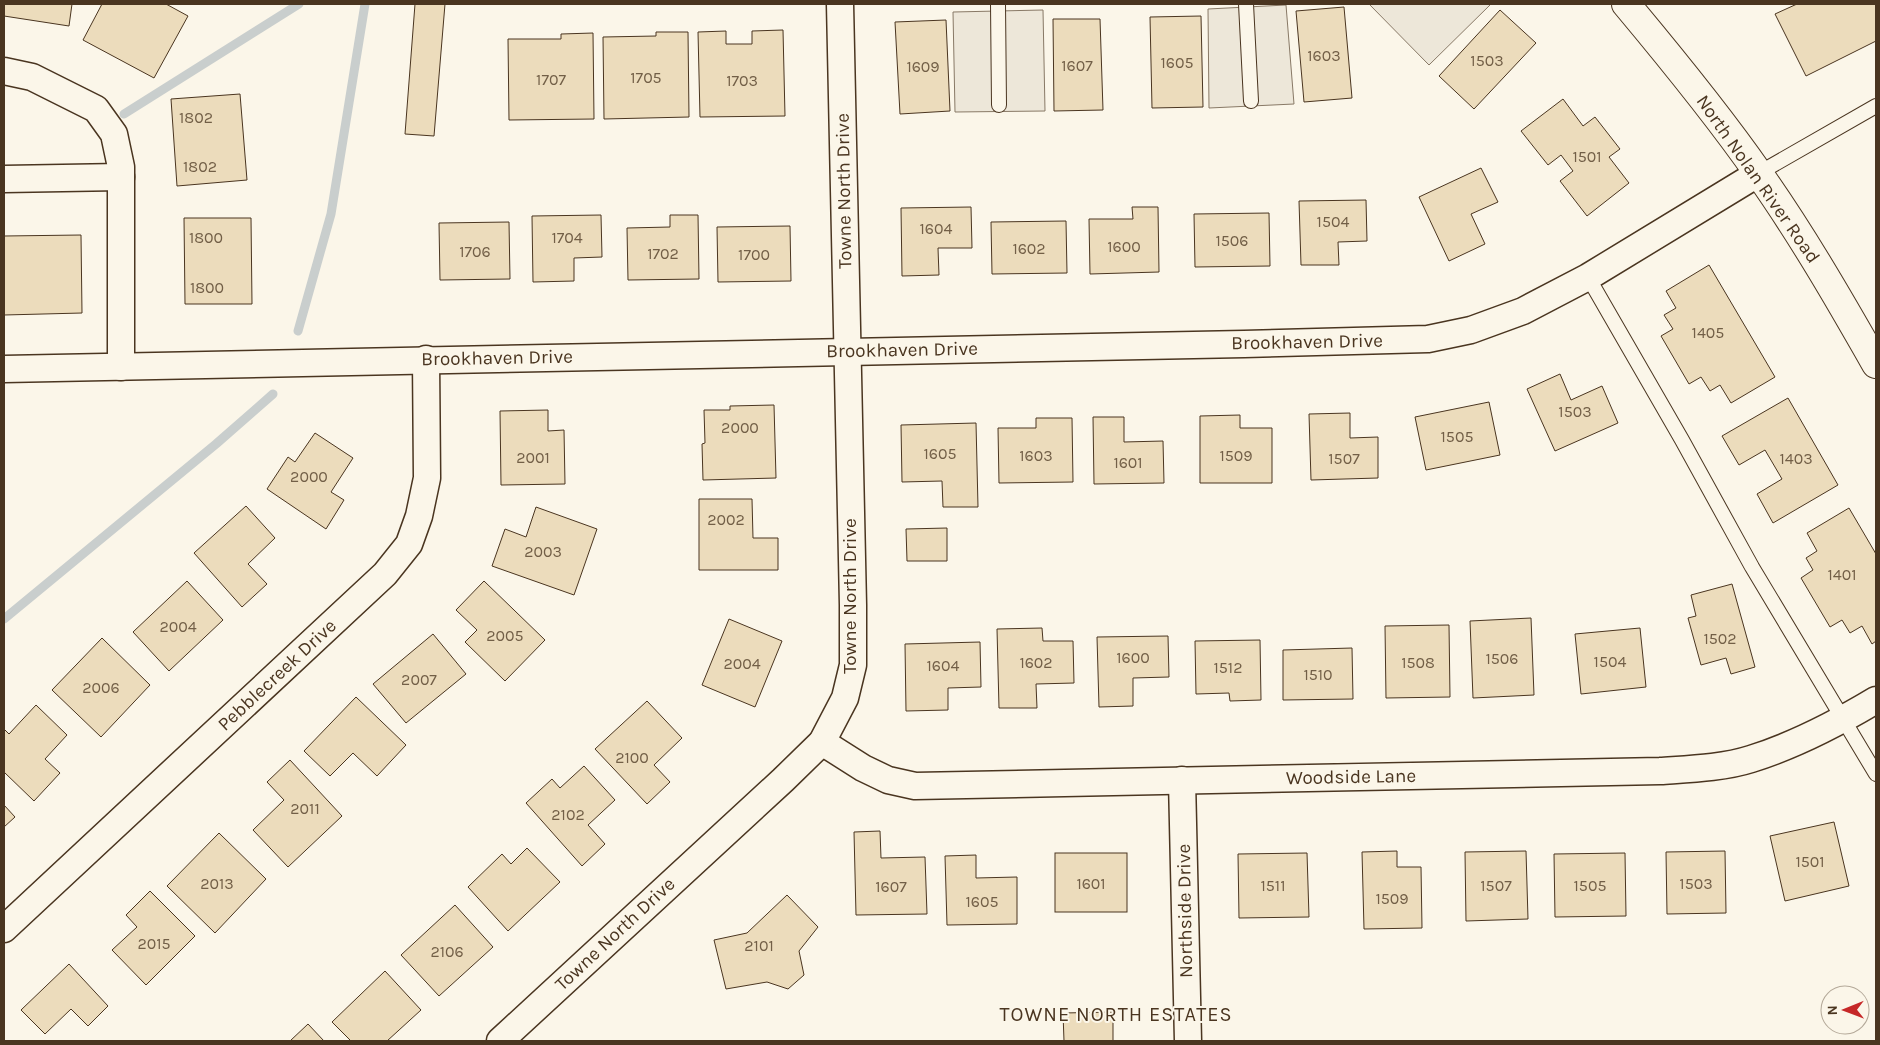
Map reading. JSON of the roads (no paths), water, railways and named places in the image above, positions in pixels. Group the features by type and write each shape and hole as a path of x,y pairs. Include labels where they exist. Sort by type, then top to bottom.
{"main road":[{"name":"North Nolan River Road","path":"1626,4 1699,92 1759,173 1796,228 1876,364"}],"street":[{"name":"Towne North Drive","path":"500,1041 822,742 845,698 853,665 840,4"},
{"path":"4,71 32,77 96,109 114,134 121,167 121,367"},
{"name":"Brookhaven Drive","path":"4,369 1428,339 1471,330 1523,311 1588,277 1759,173"},
{"path":"4,179 121,177"},
{"name":"Pebblecreek Drive","path":"4,929 385,574 409,544 419,516 427,478 426,360"},
{"name":"Woodside Lane","path":"822,742 863,768 888,780 915,786 1650,771 1690,769 1750,760 1804,740 1844,720 1876,700"},
{"name":"Northside Drive","path":"1182,780 1188,1041"}],"lane":[{"path":"998,4 999,105"},
{"path":"1246,4 1251,101"},
{"path":"1759,173 1876,106"},
{"path":"1588,277 1682,440 1752,567 1876,774"}],"waterway":[{"path":"124,114 299,4"},
{"path":"298,331 331,214 365,4"},
{"path":"4,619 216,444 273,394"}],"district":[{"name":"TOWNE NORTH ESTATES","path":"1116,1014"}]}
